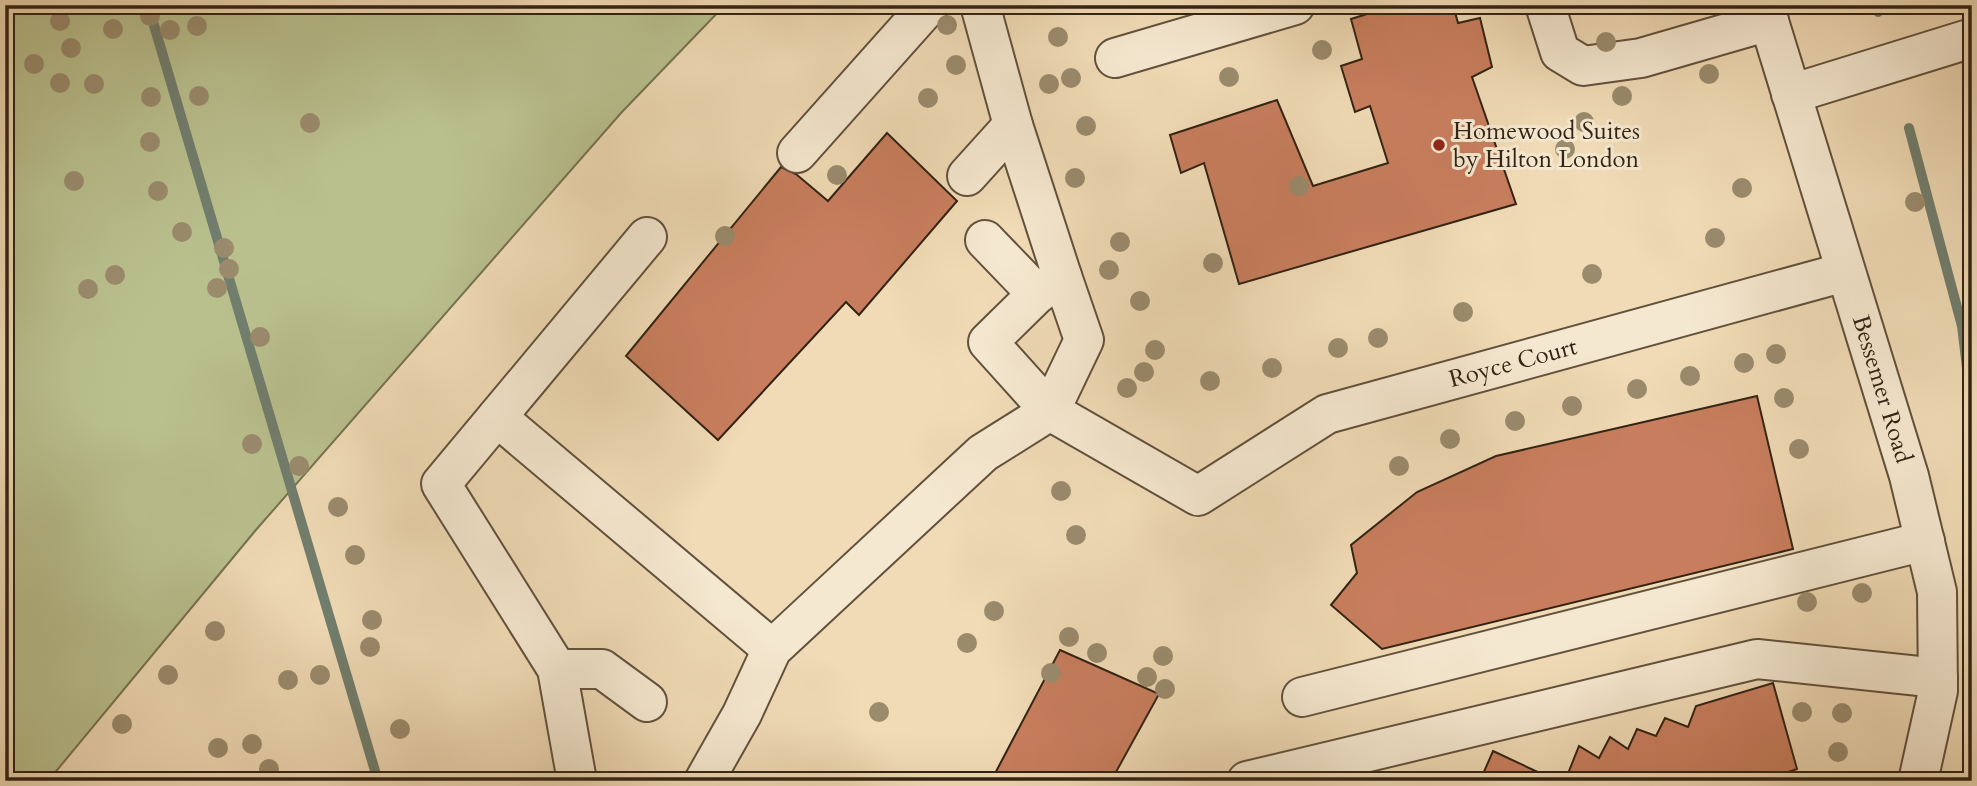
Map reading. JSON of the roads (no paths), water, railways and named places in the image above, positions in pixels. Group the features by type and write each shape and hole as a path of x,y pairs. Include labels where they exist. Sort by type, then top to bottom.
{"street":[{"path":"797,153 929,5"},
{"path":"705,781 742,715 772,649 983,453 1050,411 1084,340 1049,285 1013,125 980,5"},
{"path":"1115,58 1295,5"},
{"path":"1545,5 1560,52 1583,66 1641,58 1766,13"},
{"name":"Bessemer Road","path":"1766,13 1909,476 1937,592 1938,678 1919,781"},
{"path":"1791,94 1972,38"},
{"path":"967,176 1013,125"},
{"path":"577,781 557,669 441,484 647,237"},
{"path":"985,240 1049,285"},
{"name":"Royce Court","path":"1050,411 1198,496 1327,414 1845,272"},
{"path":"1049,285 988,342 1050,411"},
{"path":"497,417 772,649"},
{"path":"1302,697 1925,541"},
{"path":"1247,781 1757,659 1938,678"},
{"path":"557,669 602,669 647,702"}],"waterway":[{"path":"5,13 25,5"},
{"path":"148,5 378,781"},
{"path":"1876,5 1878,12"},
{"path":"1909,128 1962,326 1968,376"}],"place":[{"name":"Homewood Suites by Hilton London","path":"1439,145"}]}
